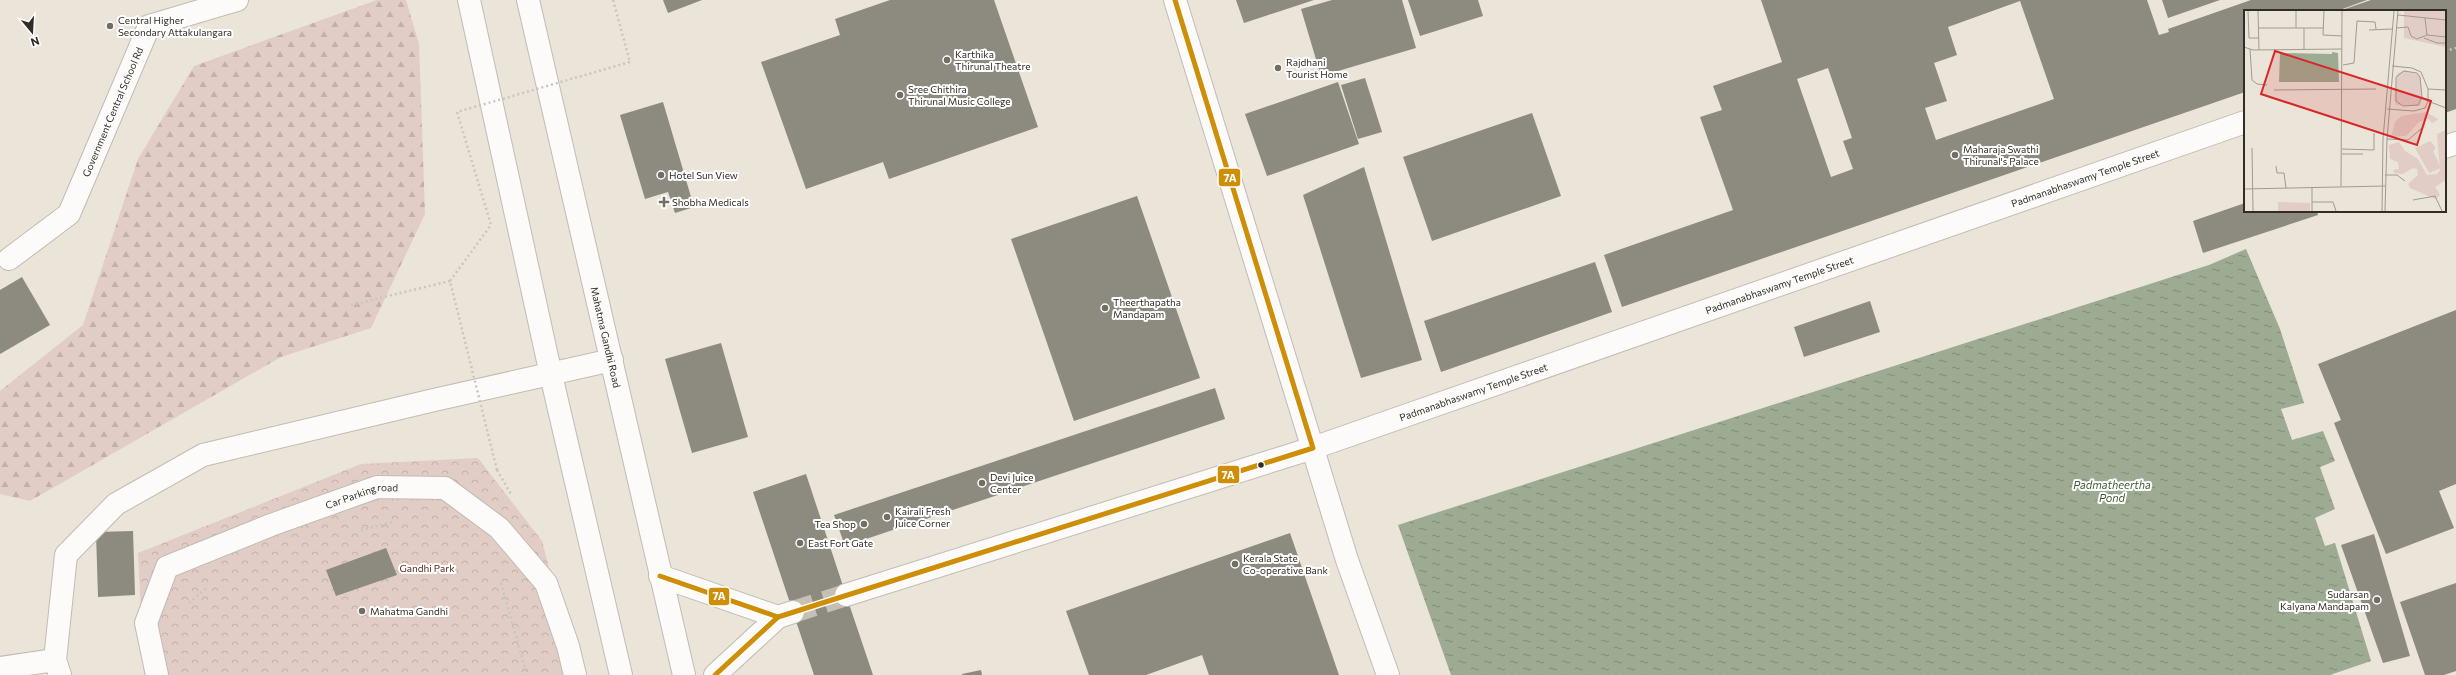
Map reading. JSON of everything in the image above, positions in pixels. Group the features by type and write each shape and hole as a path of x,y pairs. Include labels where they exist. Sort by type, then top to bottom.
{"street":[{"name":"Government Central School Rd","path":"9,259 69,214 149,26 237,0"},
{"path":"469,0 550,375 621,675"},
{"name":"Mahatma Gandhi Road","path":"528,0 684,675"},
{"path":"1175,0 1347,560 1388,675"},
{"name":"Padmanabhaswamy Temple Street","path":"846,595 1313,448 2244,122"},
{"path":"2446,146 2456,143"},
{"path":"0,668 58,667 66,555 116,504 203,455 434,400 612,360"},
{"name":"Car Parking road","path":"157,675 146,623 167,567 271,525 377,487 445,488 499,528 546,583 568,646 575,675"},
{"path":"660,576 786,614 715,675"}],"path":[{"path":"351,305 450,281 491,226 457,112 630,62 613,0"},
{"path":"2446,51 2456,48"},
{"path":"450,281 497,470 512,497"},
{"path":"354,532 398,520"},
{"path":"499,577 527,675"},
{"path":"186,611 189,604 211,584"}],"green space":[{"path":"377,0 406,0 419,44 425,214 371,328 281,357 30,501 0,494 0,391 83,325 138,159 194,66"},
{"name":"Gandhi Park","path":"478,458 542,541 577,675 144,675 138,553 361,464"}],"water":[{"name":"Padmatheertha Pond","path":"2246,249 2280,329 2304,403 2281,409 2292,440 2323,431 2335,461 2320,467 2335,509 2315,518 2325,546 2335,543 2371,661 2330,675 1451,675 1398,525 2209,265"}],"building":[{"path":"663,0 702,0 668,13"},
{"name":"Sree Chithira Thirunal Music College","path":"890,0 994,0 1038,127 889,179 883,162 806,189 761,62 840,35 835,19"},
{"path":"1236,0 1314,0 1244,23"},
{"path":"1332,0 1402,0 1416,48 1321,76 1301,9"},
{"path":"1408,0 1478,0 1483,16 1420,36"},
{"name":"Maharaja Swathi Thirunal's Palace","path":"1761,0 2147,0 2159,35 2169,32 2168,29 2251,0 2367,0 2340,10 2244,10 2244,92 1622,307 1604,255 1733,210 1700,117 1722,110 1713,86 1782,62","holes":["2020,1 2054,99 1936,140 1925,108 1947,101 1934,63 1957,55 1948,27","1828,68 1852,138 1843,141 1853,169 1831,177 1797,79"]},
{"path":"2162,0 2220,0 2168,18"},
{"path":"2371,0 2456,0 2456,109 2446,113 2446,10 2342,10"},
{"path":"1365,78 1382,132 1358,139 1341,85"},
{"path":"1338,82 1359,144 1267,176 1245,114"},
{"path":"663,102 694,207 675,213 668,192 645,199 620,115"},
{"path":"1532,113 1561,196 1432,241 1403,157"},
{"path":"1364,167 1422,360 1361,378 1303,195"},
{"name":"Theerthapatha Mandapam","path":"1137,196 1200,378 1074,421 1011,239"},
{"path":"2244,203 2244,212 2317,212 2318,215 2203,253 2193,221"},
{"path":"1595,262 1612,312 1441,372 1424,321"},
{"path":"22,277 50,325 0,354 0,290"},
{"path":"1870,301 1880,332 1804,357 1794,327"},
{"path":"2456,310 2456,484 2439,491 2454,528 2386,554 2334,423 2341,420 2318,364"},
{"path":"721,343 748,437 692,453 665,359"},
{"path":"1215,388 1225,419 845,546 834,515"},
{"name":"East Fort Gate","path":"806,474 873,675 814,675 753,492"},
{"path":"133,531 135,595 98,597 96,532"},
{"path":"1290,533 1339,675 1209,675 1202,655 1146,675 1089,675 1066,611"},
{"name":"Sudarsan Kalyana Mandapam","path":"2374,534 2410,656 2383,663 2341,545"},
{"path":"386,548 397,575 336,596 326,570"},
{"path":"2456,583 2456,671 2444,675 2425,675 2400,602"},
{"path":"981,670 982,675 962,675 962,674"}],"tunnel":[{"path":"793,612 846,595"}],"transit line":[{"name":"7A","path":"715,675 778,617 1313,448 1175,0"},
{"name":"7A","path":"660,576 778,617"}],"place":[{"name":"Central Higher Secondary Attakulangara","path":"110,26"},
{"name":"Karthika Thirunal Theatre","path":"947,60"},
{"name":"Rajdhani Tourist Home","path":"1278,68"},
{"name":"Sree Chithira Thirunal Music College","path":"900,95"},
{"name":"Maharaja Swathi Thirunal's Palace","path":"1955,155"},
{"name":"Hotel Sun View","path":"661,175"},
{"name":"Shobha Medicals","path":"664,202"},
{"name":"Theerthapatha Mandapam","path":"1105,308"},
{"name":"Devi Juice Center","path":"982,483"},
{"name":"Kairali Fresh Juice Corner","path":"887,517"},
{"name":"Tea Shop","path":"864,524"},
{"name":"East Fort Gate","path":"800,543"},
{"name":"Kerala State Co-operative Bank","path":"1235,564"},
{"name":"Sudarsan Kalyana Mandapam","path":"2377,600"},
{"name":"Mahatma Gandhi","path":"362,611"}]}
